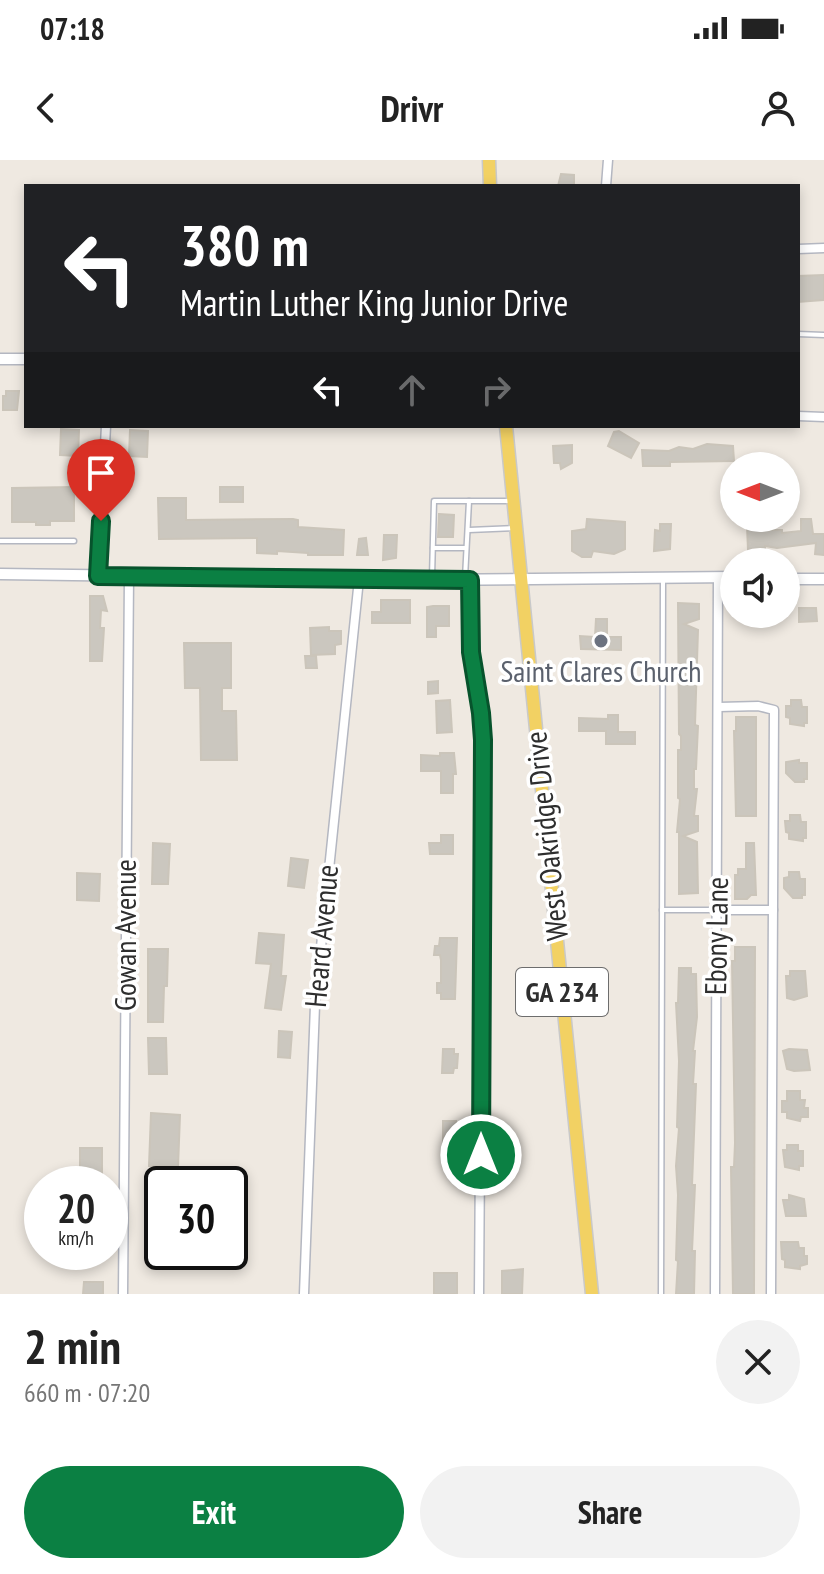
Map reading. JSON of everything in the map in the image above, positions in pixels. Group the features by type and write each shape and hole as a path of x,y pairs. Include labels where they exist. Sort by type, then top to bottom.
{"main road":[{"path":"489,160 490,184"},
{"name":"West Oakridge Drive","path":"506,428 592,1294"}],"street":[{"path":"606,184 608,160"},
{"path":"800,249 824,248"},
{"path":"0,359 24,359"},
{"path":"800,416 824,417"},
{"path":"98,576 106,428"},
{"path":"0,574 432,580 718,578"},
{"name":"Gowan Avenue","path":"123,1294 129,576"},
{"name":"Ebony Lane","path":"715,1294 718,578"},
{"name":"Heard Avenue","path":"304,1294 315,1005 359,579"},
{"path":"800,579 824,579"},
{"path":"468,580 471,652 483,740 479,1294"},
{"path":"719,707 758,706 774,710 771,1294"},
{"path":"717,910 773,910"}],"lane":[{"path":"800,334 824,335"},
{"path":"432,580 434,501 513,501"},
{"path":"468,580 465,548 469,530 469,501"},
{"path":"469,530 516,528"},
{"path":"0,541 74,541"},
{"path":"433,548 465,548"},
{"path":"661,1294 663,578"},
{"path":"662,910 717,910"}],"building":[{"path":"561,174 574,175 574,184 558,184"},
{"path":"824,275 824,300 800,302 800,276"},
{"path":"6,391 19,391 17,410 3,410"},
{"path":"61,429 79,430 78,456 60,455"},
{"path":"130,430 148,431 147,457 129,456"},
{"path":"619,431 639,443 631,458 608,446 614,432"},
{"path":"707,444 733,446 733,452 720,452 720,461 643,466 642,450 693,449"},
{"path":"572,445 572,463 561,469 560,463 554,463 553,446"},
{"path":"74,487 74,521 50,521 50,525 12,522 12,488"},
{"path":"220,487 243,487 243,502 220,502"},
{"path":"158,498 186,498 186,520 293,519 298,520 298,527 344,530 343,555 277,551 277,554 257,553 257,538 159,539"},
{"path":"439,514 454,515 453,537 438,537"},
{"path":"587,519 625,522 625,549 614,554 593,551 591,557 582,557 572,551 572,531 586,529"},
{"path":"801,519 811,519 813,534 824,534 824,555 815,554 816,543 748,548 747,532 801,531"},
{"path":"660,524 671,524 670,549 654,551 655,530 660,531"},
{"path":"384,535 397,535 396,558 383,560"},
{"path":"366,538 368,555 357,555 359,539"},
{"path":"90,596 103,596 107,611 101,610 100,628 104,628 102,661 90,661"},
{"path":"381,600 410,600 410,623 372,623 372,612 381,612"},
{"path":"678,603 699,604 699,619 684,624 698,630 695,725 698,726 694,769 694,789 697,789 694,816 698,816 698,831 683,836 697,842 698,893 679,894 678,750 681,750 681,736"},
{"path":"449,606 449,626 436,626 436,637 427,637 427,607"},
{"path":"800,608 816,608 817,621 800,622"},
{"path":"596,619 607,619 607,637 621,637 621,650 581,649 580,636 595,637"},
{"path":"329,627 329,631 341,631 341,644 335,645 335,654 311,655 310,628"},
{"path":"184,643 231,643 231,688 222,688 222,711 236,711 237,760 201,760 200,688 185,688"},
{"path":"305,656 316,656 317,668 306,668"},
{"path":"438,681 438,693 428,694 428,682"},
{"path":"450,700 452,732 437,733 436,701"},
{"path":"791,700 801,700 802,707 807,707 807,723 804,726 790,724 790,718 786,717 786,706 791,706"},
{"path":"608,715 618,715 618,732 635,732 635,744 606,744 606,731 579,731 579,718 608,719"},
{"path":"736,717 756,717 756,816 736,816"},
{"path":"440,753 454,753 456,774 453,774 453,793 441,793 441,771 421,771 421,755 440,756"},
{"path":"799,760 799,763 807,763 807,779 804,782 795,782 786,773 786,762"},
{"path":"790,815 800,815 801,822 806,822 806,838 803,841 789,839 785,821 790,821"},
{"path":"441,835 453,835 453,854 430,854 429,843 441,843"},
{"path":"153,843 170,844 168,884 152,884"},
{"path":"746,843 754,843 756,895 735,899 735,875 738,875 738,869 746,869"},
{"path":"291,858 308,860 304,888 288,886"},
{"path":"789,872 799,872 800,879 805,879 805,895 802,898 793,898 784,888 784,878 789,877"},
{"path":"77,873 100,874 99,901 77,900"},
{"path":"259,933 284,935 281,976 286,976 281,1010 265,1008 271,964 256,963"},
{"path":"440,938 457,938 455,999 441,999 441,993 437,993 437,983 441,983 441,960 440,955 434,955"},
{"path":"735,947 755,947 754,1294 733,1294 731,1167 734,1167 735,1143 732,961 735,961"},
{"path":"148,949 168,949 163,1022 148,1022"},
{"path":"679,968 691,968 691,974 696,974 692,1185 695,1185 694,1294 676,1294 679,1061 676,1003"},
{"path":"790,971 805,971 807,996 794,1000 787,998 786,976 790,976"},
{"path":"279,1031 292,1032 290,1058 278,1057"},
{"path":"148,1038 166,1038 167,1074 149,1074"},
{"path":"443,1049 454,1049 454,1054 458,1054 457,1068 453,1073 442,1073"},
{"path":"807,1050 810,1070 787,1069 783,1051"},
{"path":"787,1091 800,1091 800,1100 805,1100 804,1108 808,1108 808,1117 801,1117 800,1121 787,1118 787,1112 782,1112 782,1101 787,1101"},
{"path":"151,1113 180,1115 178,1166 149,1166"},
{"path":"443,1121 456,1121 457,1150 443,1150"},
{"path":"787,1145 798,1145 798,1151 803,1151 803,1166 799,1166 799,1170 785,1167 783,1150 787,1150"},
{"path":"80,1148 102,1148 102,1166 80,1166"},
{"path":"789,1195 804,1199 806,1216 786,1216 783,1200 789,1200"},
{"path":"781,1242 798,1242 799,1248 804,1248 807,1264 800,1266 800,1269 785,1267"},
{"path":"523,1269 522,1294 502,1294 502,1271"},
{"path":"434,1273 457,1273 457,1294 434,1294"},
{"path":"84,1282 103,1282 103,1294 83,1294"}],"place":[{"name":"Saint Clares Church","path":"601,641"}],"route":[{"path":"101,521 98,576 470,580 471,652 483,740 481,1155"}]}
